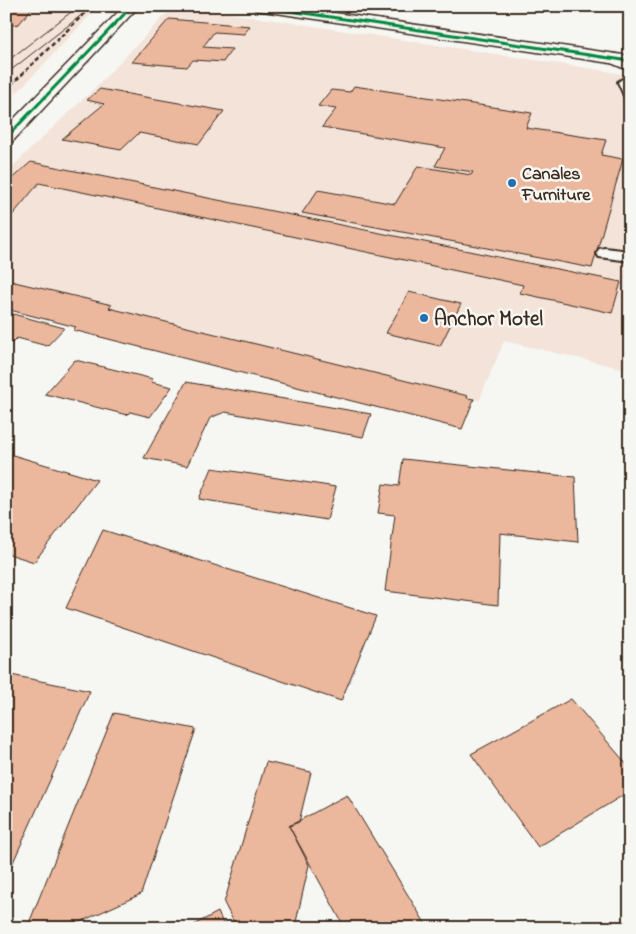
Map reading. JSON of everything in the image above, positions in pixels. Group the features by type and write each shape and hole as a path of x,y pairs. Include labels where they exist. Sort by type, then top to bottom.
{"street":[{"path":"6,138 132,6"},
{"path":"256,6 626,61"}],"lane":[{"path":"624,82 630,95"},
{"path":"605,253 630,256"}],"shaded area":[{"path":"6,6 99,6 6,104"},
{"path":"182,6 606,71 630,78 630,370 504,341 479,401 474,399 462,429 73,330 76,327 6,309 6,174 96,87 172,8"}],"building":[{"path":"6,6 31,6 32,8 19,24 6,26"},
{"path":"169,19 250,26 244,34 214,32 203,47 232,49 223,62 193,60 187,67 132,62"},
{"name":"Canales Furniture","path":"354,86 532,113 526,128 606,140 601,155 623,159 592,268 302,213 318,190 395,204 418,166 471,175 473,172 435,166 445,148 322,127 336,109 318,106 331,90 350,92"},
{"path":"100,89 224,111 199,144 139,133 121,150 62,139 104,104 87,100"},
{"path":"31,162 621,282 612,313 520,293 523,285 39,183 6,223 6,180 10,180"},
{"path":"6,280 112,305 109,308 474,399 462,429 73,330 76,327 6,309"},
{"name":"Anchor Motel","path":"409,292 461,304 440,346 386,333"},
{"path":"6,312 64,328 47,346 17,338 12,343 6,342"},
{"path":"75,360 153,379 151,382 172,387 150,417 130,412 127,415 45,394"},
{"path":"186,382 371,414 363,437 225,412 210,418 187,466 144,458"},
{"path":"6,453 97,480 34,562 6,553"},
{"path":"403,459 575,477 578,542 500,533 498,605 385,591 395,515 378,513 383,484 399,486"},
{"path":"212,468 336,487 327,520 199,499"},
{"path":"103,530 376,616 341,701 66,608"},
{"path":"6,674 90,691 6,878"},
{"path":"571,699 630,768 630,791 538,847 471,754"},
{"path":"114,713 196,729 141,894 67,928 27,928"},
{"path":"266,762 311,772 299,822 289,826 309,865 296,922 285,928 237,928 224,903"},
{"path":"347,795 428,928 345,928 289,826"},
{"path":"218,912 225,928 188,928"}],"tram line":[{"path":"6,62 79,6"},
{"path":"6,74 93,6"}],"railway":[{"path":"6,90 92,6"}],"cycle path":[{"path":"6,138 132,6"},
{"path":"256,6 630,61"}],"place":[{"name":"Canales Furniture","path":"512,183"},
{"name":"Anchor Motel","path":"424,318"}]}
